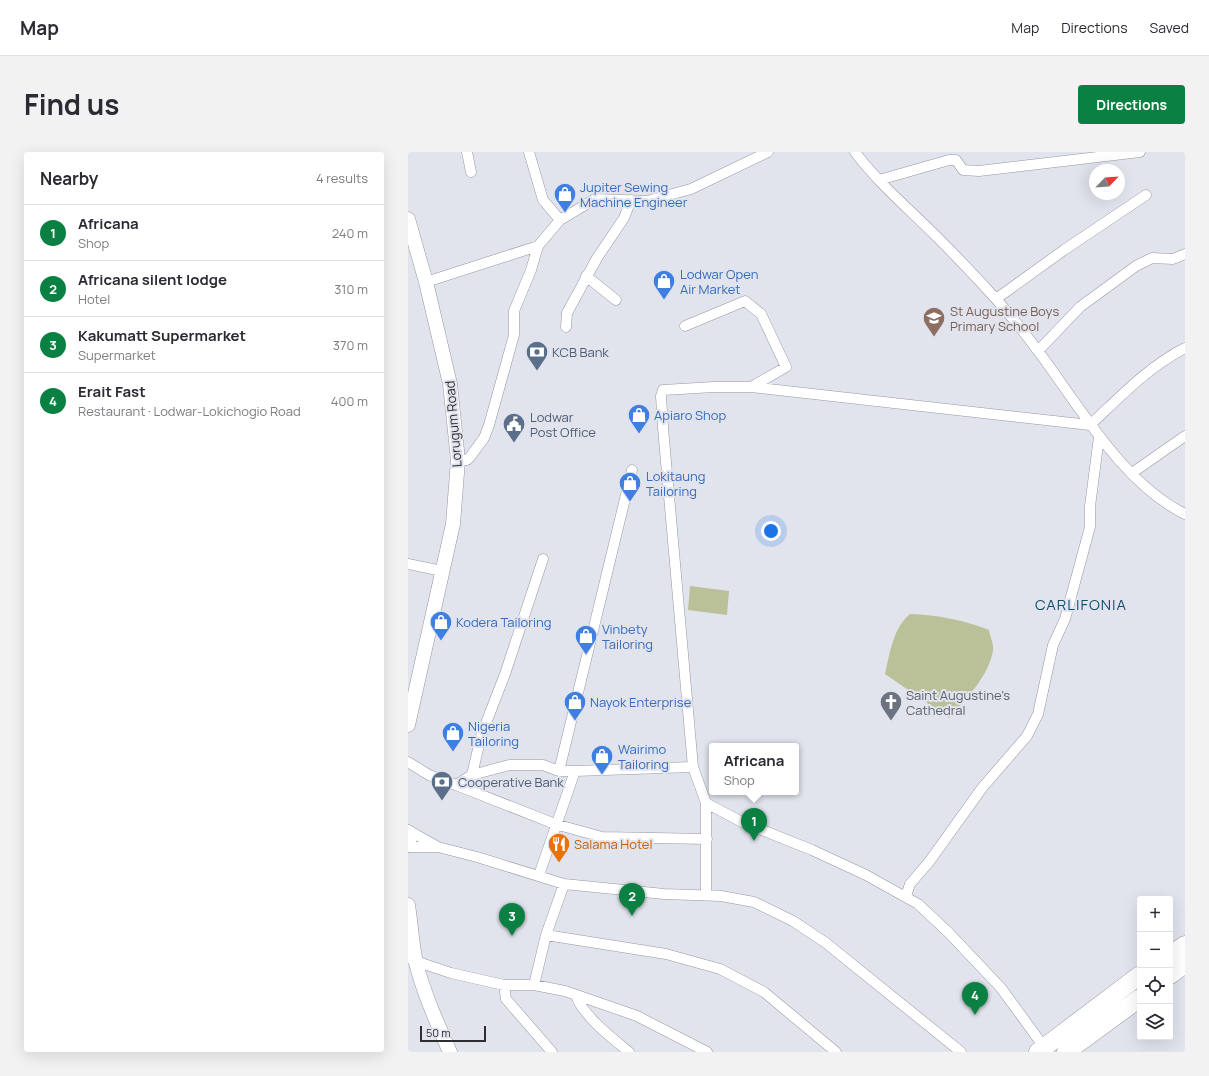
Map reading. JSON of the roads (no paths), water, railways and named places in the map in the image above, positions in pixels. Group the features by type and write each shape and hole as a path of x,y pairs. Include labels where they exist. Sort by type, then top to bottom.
{"highway":[{"path":"1173,953 1185,945"},
{"path":"1173,973 1185,964"},
{"path":"1041,1050 1137,977"},
{"path":"1066,1052 1137,1000"}],"main road":[{"name":"Lorugum Road","path":"408,219 426,282 450,384 458,460 456,504 411,702 408,725"},
{"path":"408,831 410,838 408,846"},
{"path":"408,905 412,960 432,1013 450,1052"}],"street":[{"path":"467,152 472,172"},
{"path":"529,152 543,200 560,220"},
{"path":"458,460 467,460 484,438 514,335 514,311 531,270 538,246 560,220 595,199 647,201 691,189 768,152"},
{"path":"855,152 879,180 938,238 996,300 1038,350 1099,437 1132,473 1159,498 1185,514"},
{"path":"879,180 949,160 956,160 963,170 979,171 1140,152"},
{"path":"996,300 1064,250 1146,196"},
{"path":"566,327 567,313 586,276 624,218 631,200"},
{"path":"426,282 538,246"},
{"path":"1038,350 1080,307 1136,266 1152,258 1173,259 1185,254"},
{"path":"586,276 616,300"},
{"path":"685,326 745,301 761,314 786,367 750,387"},
{"path":"1090,426 1146,372 1185,348"},
{"path":"706,895 706,803 693,767 661,393 664,390 669,389 750,387 1090,426"},
{"path":"1132,473 1185,436"},
{"path":"906,896 910,884 929,862 982,788 1027,736 1038,714 1053,645 1065,619 1090,527 1090,506 1099,437"},
{"path":"559,771 632,470"},
{"path":"472,775 481,736 505,674 543,559"},
{"path":"408,564 442,571"},
{"path":"408,762 429,775 555,824 602,837 707,839"},
{"path":"456,785 472,775 509,765 521,764 543,766 559,771 693,767"},
{"path":"538,875 575,771"},
{"path":"706,803 757,828 812,850 906,896 932,915 1005,994 1041,1050"},
{"path":"408,831 438,846 564,884 664,894 706,895 744,899 793,921 826,943 961,1052"},
{"path":"408,846 438,846"},
{"path":"534,985 546,935 564,884"},
{"path":"546,935 666,954 720,969 764,992 836,1052"},
{"path":"412,960 451,973 504,985 534,985 576,995 637,1016 707,1052"},
{"path":"504,985 506,999 552,1052"},
{"path":"576,995 580,1006 608,1035 629,1052"}],"place":[{"name":"Jupiter Sewing Machine Engineer","path":"565,214"},
{"name":"Lodwar Open Air Market","path":"664,300"},
{"name":"St Augustine Boys Primary School","path":"934,338"},
{"name":"KCB Bank","path":"537,372"},
{"name":"Apiaro Shop","path":"639,434"},
{"name":"Lodwar Post Office","path":"514,444"},
{"name":"Lokitaung Tailoring","path":"630,502"},
{"name":"Kodera Tailoring","path":"441,642"},
{"name":"Vinbety Tailoring","path":"586,656"},
{"name":"Nayok Enterprise","path":"575,722"},
{"name":"Saint Augustine's Cathedral","path":"891,722"},
{"name":"Nigeria Tailoring","path":"453,752"},
{"name":"Wairimo Tailoring","path":"602,776"},
{"name":"Cooperative Bank","path":"442,802"},
{"name":"Africana","path":"754,841"},
{"name":"Salama Hotel","path":"559,864"},
{"name":"Africana silent lodge","path":"632,916"},
{"name":"Kakumatt Supermarket","path":"512,936"},
{"name":"Erait Fast","path":"975,1015"}],"district":[{"name":"CARLIFONIA","path":"1081,605"}]}
